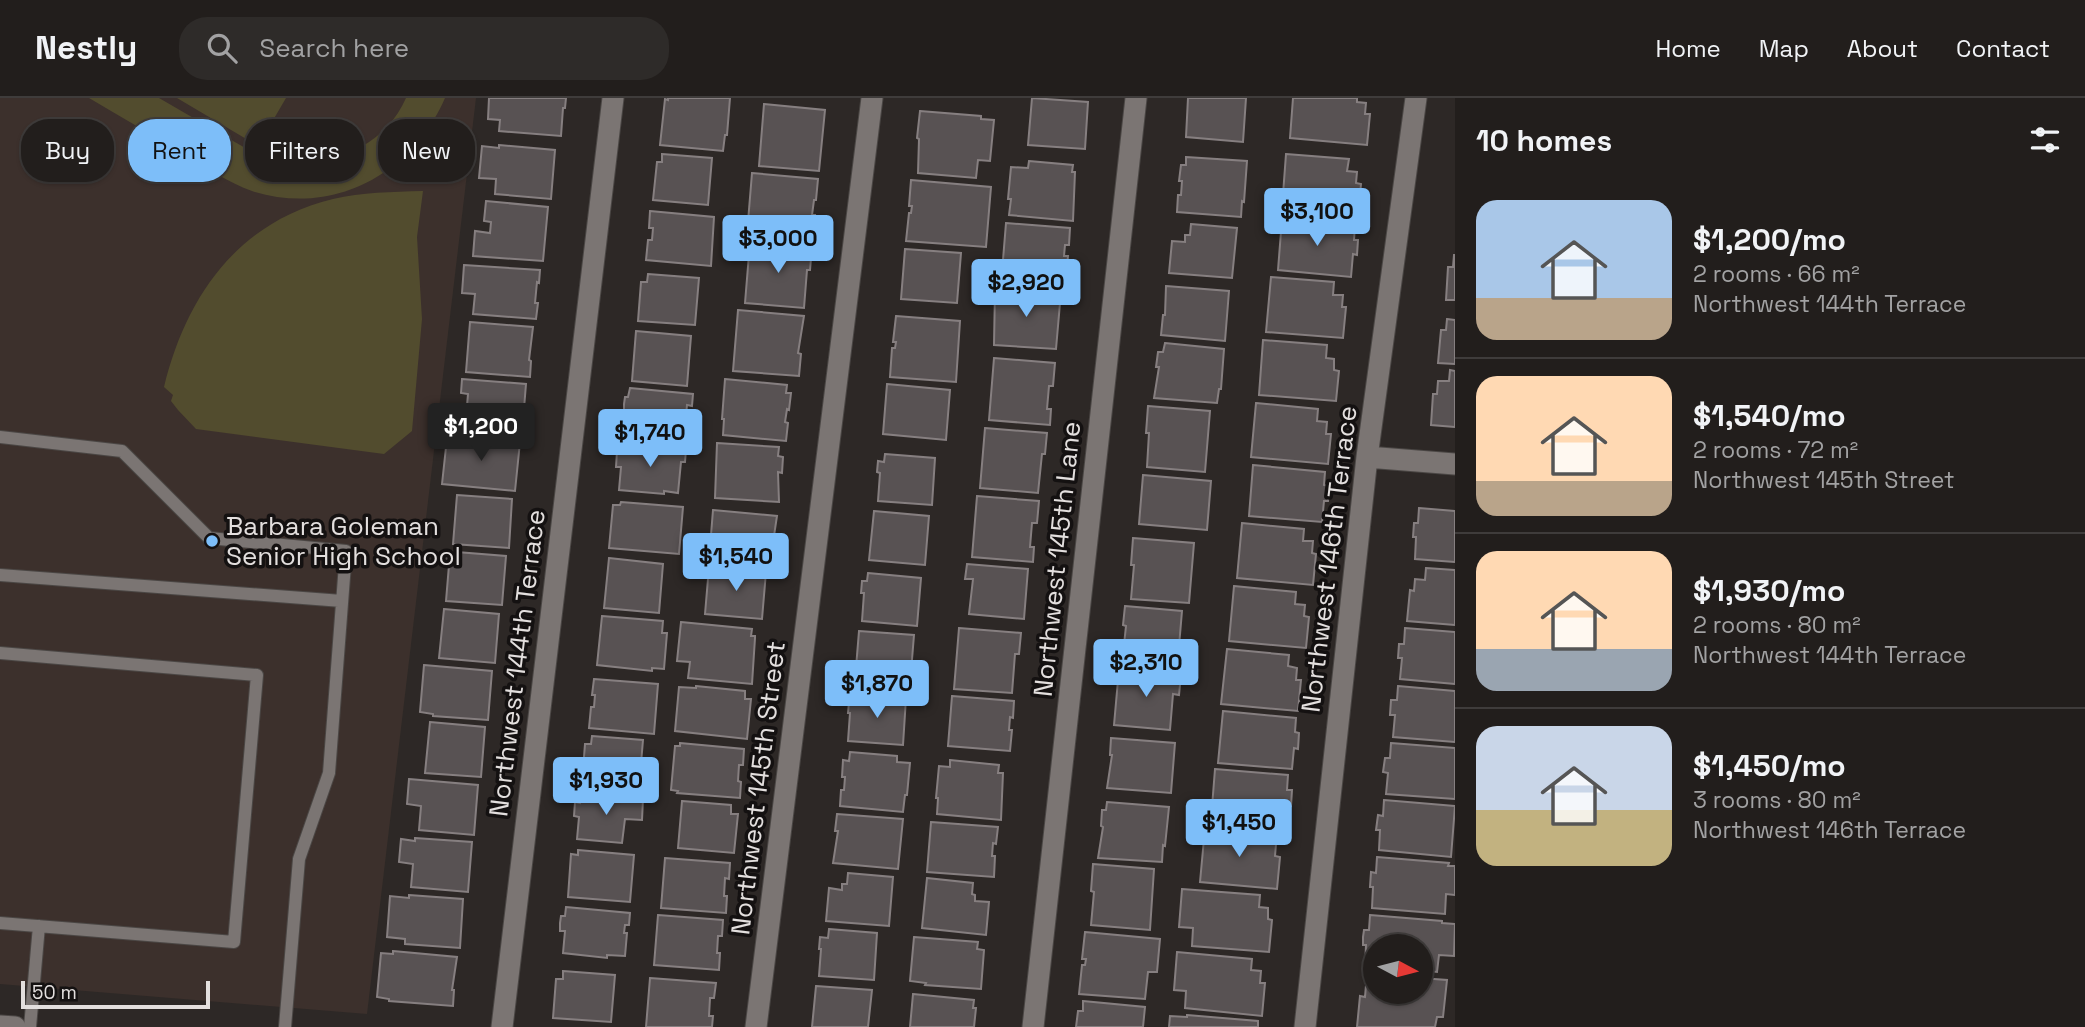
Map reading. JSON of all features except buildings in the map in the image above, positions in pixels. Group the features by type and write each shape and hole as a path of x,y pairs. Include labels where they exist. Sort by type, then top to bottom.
{"street":[{"name":"Northwest 144th Terrace","path":"502,1027 613,98"},
{"name":"Northwest 145th Street","path":"756,1027 872,98"},
{"name":"Northwest 145th Lane","path":"1033,1027 1136,98"},
{"name":"Northwest 146th Terrace","path":"1305,1027 1367,457 1416,98"},
{"path":"1367,457 1455,464"},
{"path":"0,1026 15,1027"}],"lane":[{"path":"0,437 122,452 209,538 346,551 328,773 299,859 285,1027"},
{"path":"0,575 342,601"},
{"path":"0,653 257,675 234,942 0,923"},
{"path":"30,1027 39,926"}],"shaded area":[{"name":"Barbara Goleman Senior High School","path":"0,98 476,98 474,119 378,119 378,182 466,182 367,1014 0,984"},
{"path":"89,98 159,98 195,119 128,119"},
{"path":"177,98 286,98 274,119 245,119 245,138 231,130 231,119 212,119"},
{"path":"406,98 445,98 434,119 394,119"},
{"path":"378,135 378,176 366,183 340,193 312,198 282,198 243,188 231,182 231,140 245,148 245,182 364,182 364,145"},
{"path":"423,191 417,237 422,319 412,431 384,454 196,429 171,401 173,395 164,387 186,322 221,267 270,225 299,210 355,195"}],"place":[{"name":"Barbara Goleman Senior High School","path":"212,541"}]}
